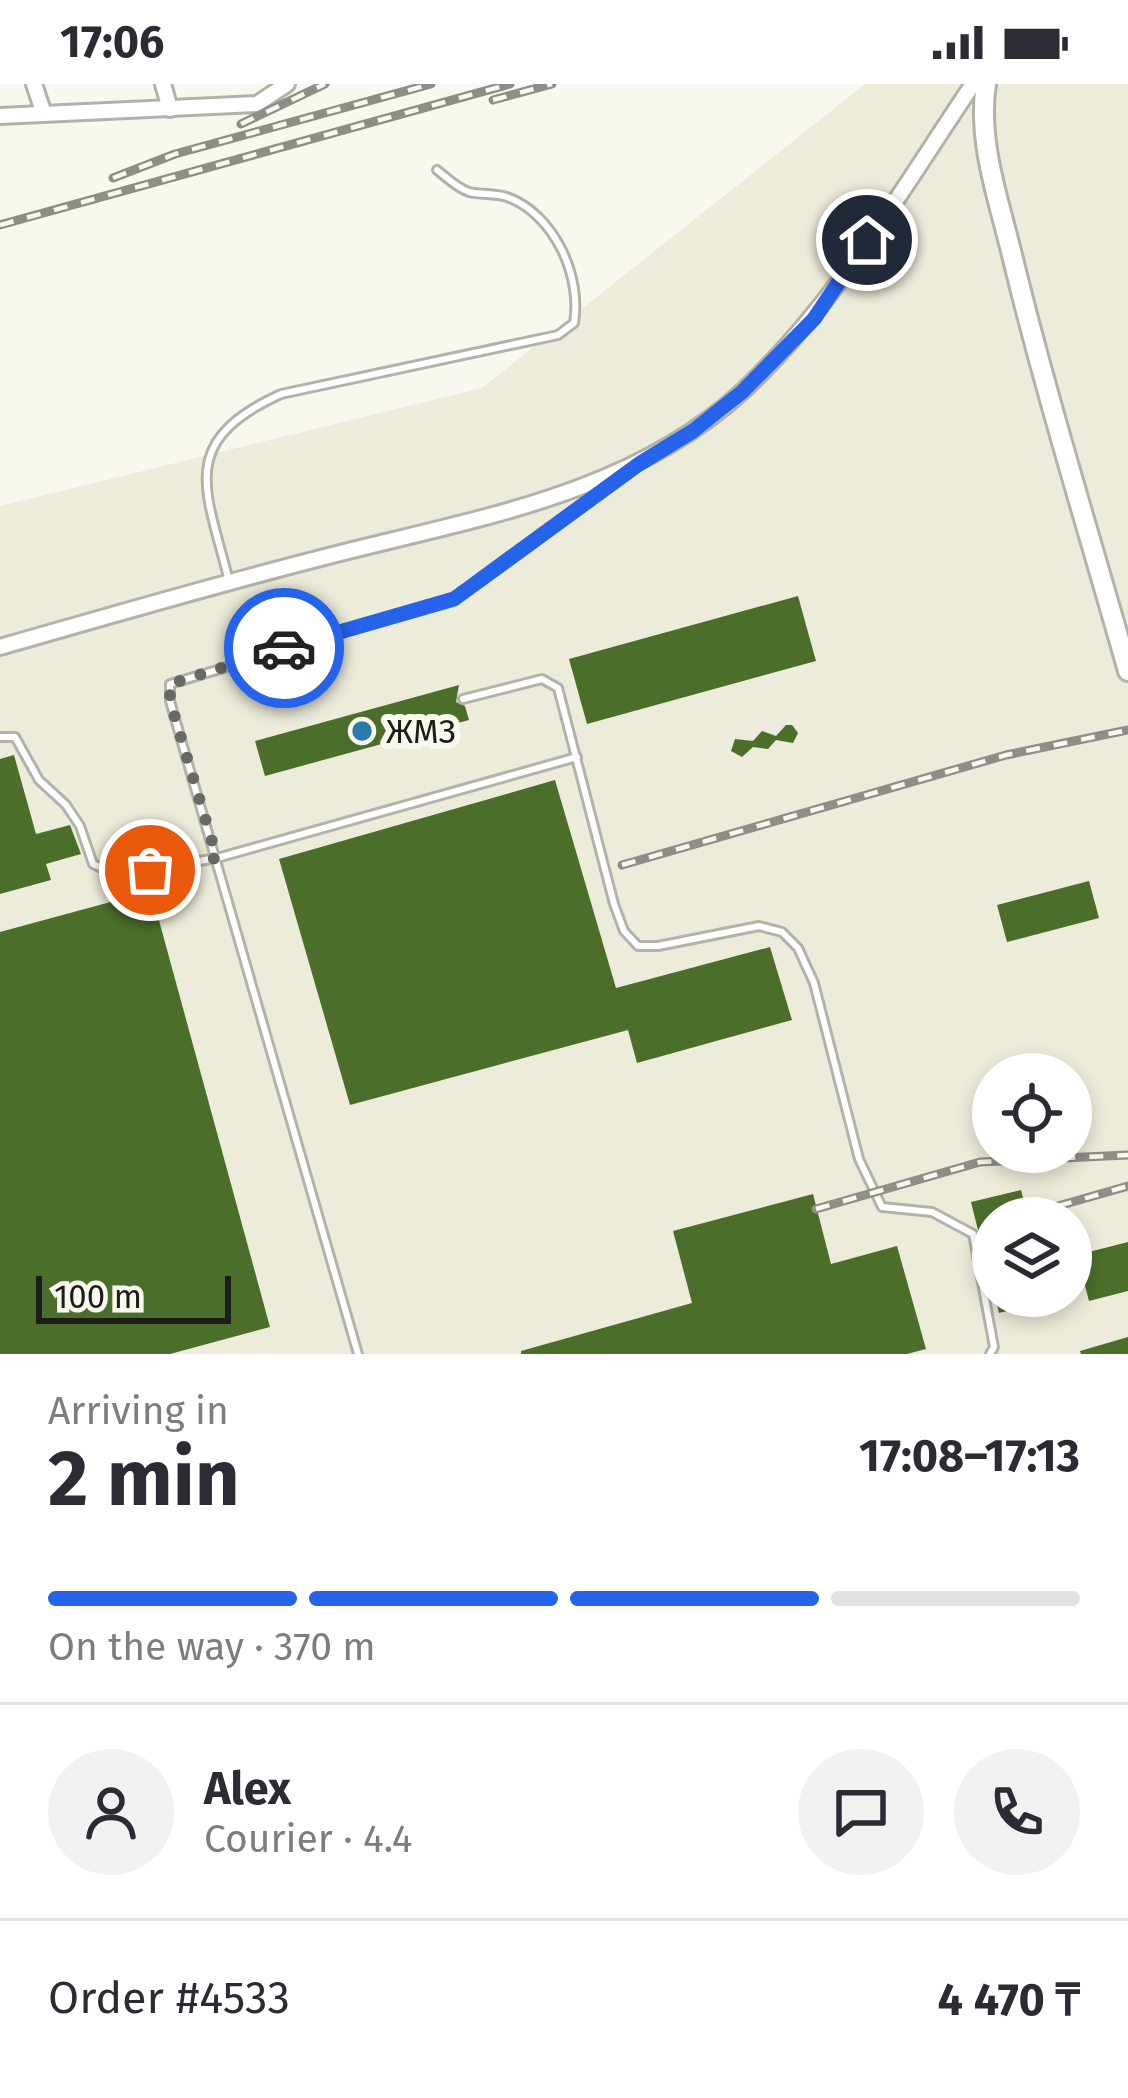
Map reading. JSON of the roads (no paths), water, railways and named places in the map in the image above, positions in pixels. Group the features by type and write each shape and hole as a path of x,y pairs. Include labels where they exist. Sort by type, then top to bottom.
{"main road":[{"path":"986,84 983,115 992,172 1023,300 1128,671"}],"street":[{"path":"34,84 43,111"},
{"path":"163,84 170,109"},
{"path":"0,116 256,104 287,84"},
{"path":"0,647 568,493 639,464 693,431 742,392 814,319 973,84"}],"lane":[{"path":"230,581 208,495 209,453 226,428 249,409 281,394 558,335 574,323 576,296 552,232 530,210 507,197 467,191 437,170"},
{"path":"358,1354 170,701 170,684 454,599 639,464"},
{"path":"463,698 542,679 558,688 614,904 624,931 638,946 759,926 782,932 798,948 814,983 859,1159 881,1207 932,1212 973,1234 994,1347 990,1354"},
{"path":"0,736 15,736 40,780 80,826 93,863 117,875 217,858 577,757"}],"railway":[{"path":"241,124 325,84"},
{"path":"113,178 175,154 431,84"},
{"path":"0,225 510,84"},
{"path":"493,100 552,84"},
{"path":"622,865 1006,755 1128,730"},
{"path":"816,1209 980,1162 1128,1155"},
{"path":"1090,1197 1128,1186"}],"place":[{"name":"ЖМЗ","path":"362,731"}]}
